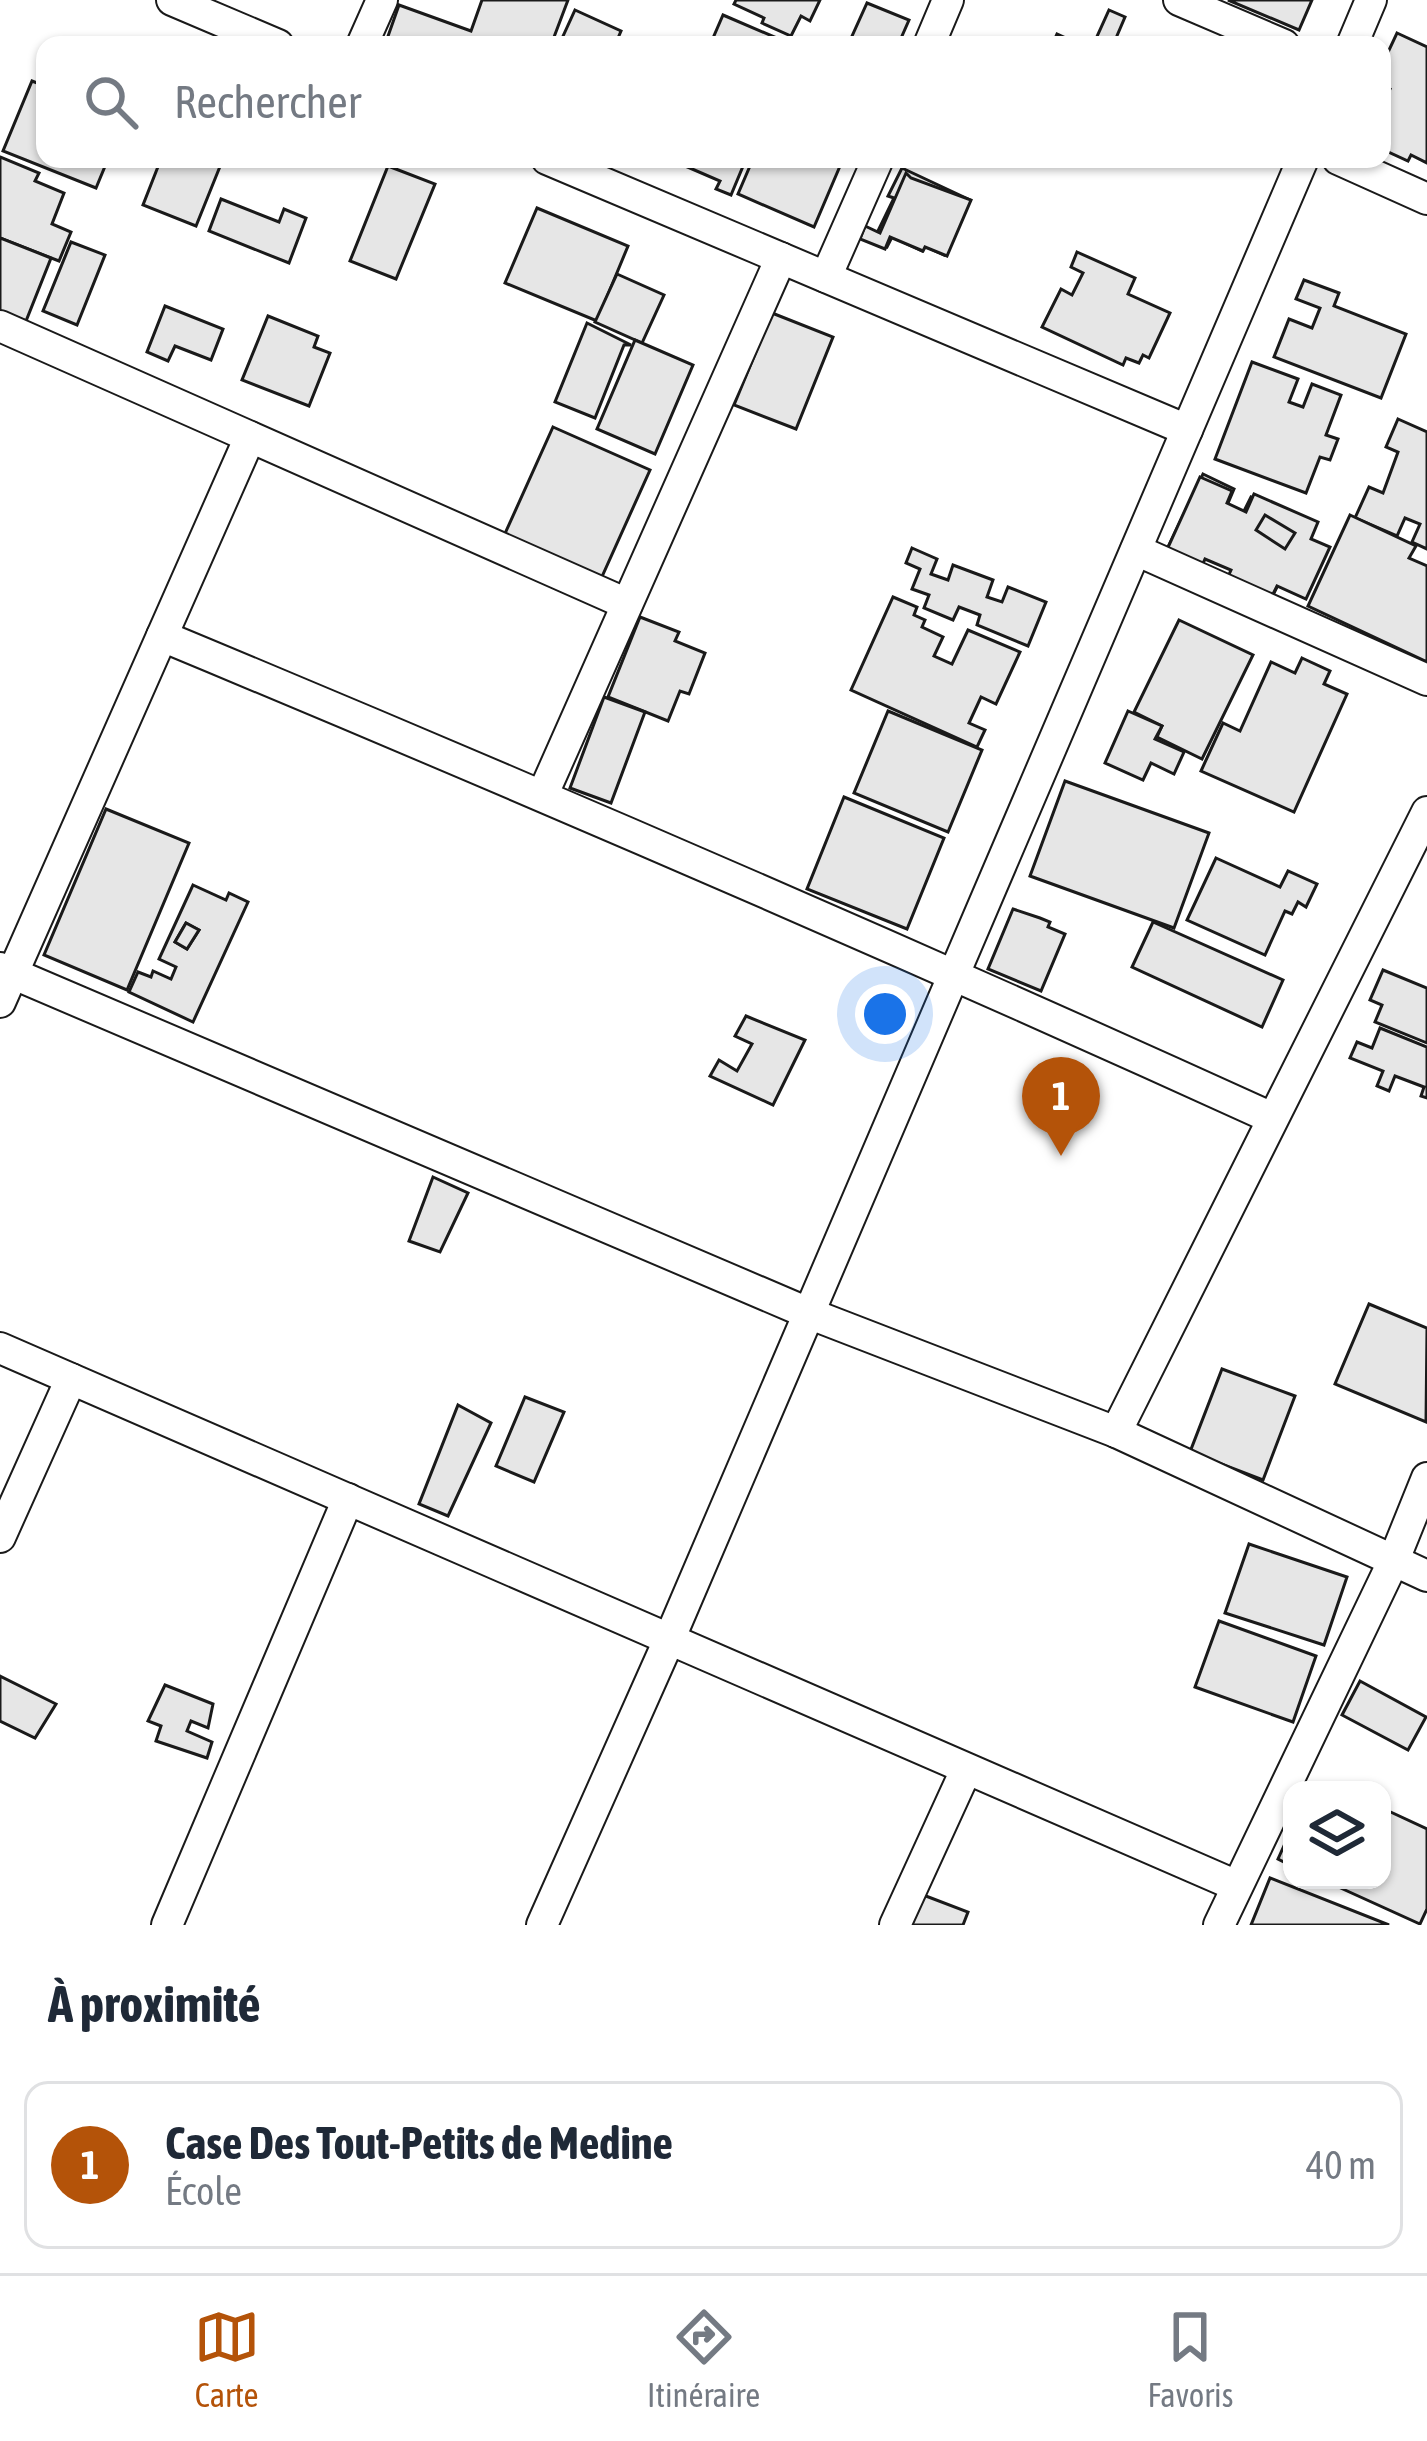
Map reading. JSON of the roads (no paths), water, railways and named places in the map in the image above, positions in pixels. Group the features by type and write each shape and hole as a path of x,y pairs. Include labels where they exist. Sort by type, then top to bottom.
{"street":[{"path":"172,0 257,36"},
{"path":"366,36 382,0"},
{"path":"932,36 948,0"},
{"path":"1179,0 1263,36"},
{"path":"1356,36 1371,0"},
{"path":"569,168 1187,430"},
{"path":"826,278 874,168"},
{"path":"542,1925 669,1640 1299,168"},
{"path":"1358,168 1427,199"},
{"path":"543,794 781,258"},
{"path":"0,326 628,604"},
{"path":"250,437 4,981 808,1313 1116,1432 1427,1576"},
{"path":"1136,550 1427,680"},
{"path":"162,636 543,794 1272,1118"},
{"path":"1116,1432 1427,812"},
{"path":"0,1348 1237,1886"},
{"path":"0,1538 70,1379"},
{"path":"1219,1925 1393,1562 1427,1478"},
{"path":"167,1925 348,1499"},
{"path":"895,1925 966,1771"}],"place":[{"name":"Case Des Tout-Petits de Medine","path":"1061,1156"}]}
